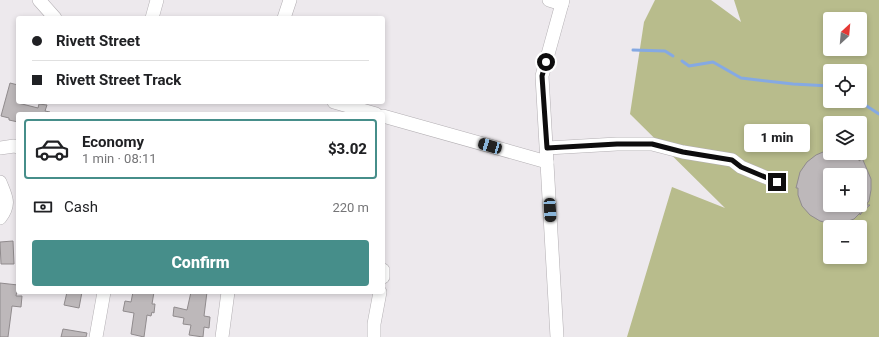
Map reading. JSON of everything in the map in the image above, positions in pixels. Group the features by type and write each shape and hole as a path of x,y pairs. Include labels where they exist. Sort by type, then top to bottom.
{"street":[{"path":"39,0 53,16"},
{"path":"153,16 157,0"},
{"path":"285,16 290,0"},
{"path":"549,0 563,2 542,76 557,337"},
{"path":"341,104 369,112"},
{"path":"385,117 547,162"},
{"path":"547,148 617,144 652,144 683,152 732,160 741,167 777,182"},
{"path":"0,148 16,146"},
{"path":"0,182 6,201 5,212 0,218"},
{"path":"96,337 104,294"},
{"path":"222,337 228,294"},
{"path":"374,337 374,324 380,294"}],"green space":[{"path":"655,0 711,0 741,22 734,0 879,0 879,337 627,337 672,187 725,208 630,114 644,22"}],"building":[{"path":"10,83 16,84 16,104 38,108 39,104 47,105 45,111 50,112 16,112 16,122 1,116"},
{"path":"823,152 823,160 863,160 866,168 823,168 823,212 862,212 860,215 860,213 851,220 823,220 823,222 810,215 802,206 798,195 798,188 796,188 800,172 807,162"},
{"path":"867,170 871,179 869,201 867,204"},
{"path":"13,241 14,264 1,264 0,242"},
{"path":"0,283 16,285 16,296 22,296 21,307 12,306 8,337 0,337"},
{"path":"67,294 82,294 79,308 64,305"},
{"path":"133,294 154,294 152,304 155,304 154,313 152,312 151,316 147,315 144,337 131,334 134,313 123,311 125,301 131,302"},
{"path":"191,294 207,294 204,316 210,317 209,328 204,327 203,337 189,335 191,325 183,324 184,318 173,316 174,307 187,310"},
{"path":"63,329 87,333 86,337 61,337"}],"waterway":[{"path":"633,50 665,51 673,56"},
{"path":"682,61 689,66 713,62 741,78 823,86"},
{"path":"867,106 879,114"}],"route":[{"path":"546,62 542,76 547,148 617,144 652,144 683,152 732,160 741,167 777,182"}]}
